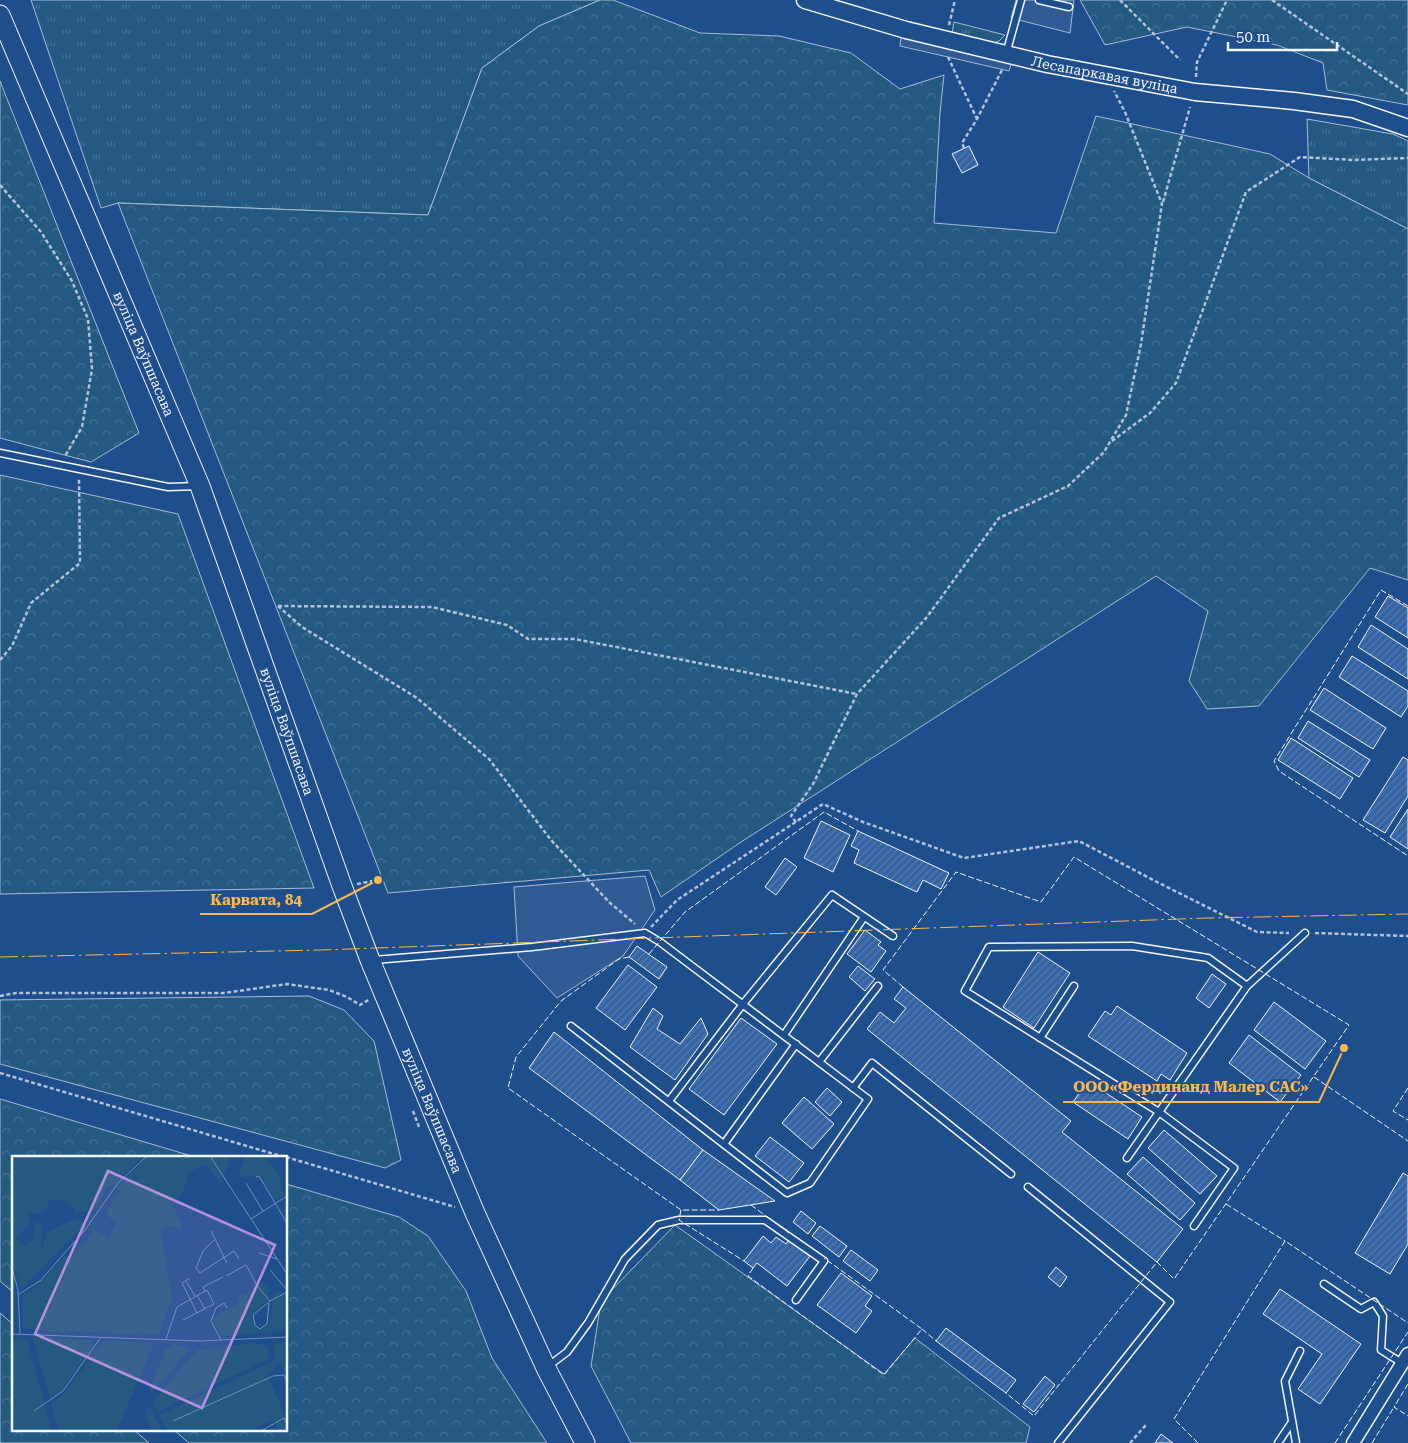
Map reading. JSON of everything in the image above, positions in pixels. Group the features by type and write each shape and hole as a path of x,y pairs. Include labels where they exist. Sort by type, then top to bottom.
{"main road":[{"name":"вуліца Ваўпшасава","path":"0,15 200,486 370,960 475,1213 546,1368 585,1443"}],"street":[{"name":"Лесапаркавая вуліца","path":"805,0 1004,62 1106,76 1194,92 1326,104 1353,109 1408,128"},
{"path":"1353,1443 1405,1359"}],"lane":[{"path":"1004,62 1021,0"},
{"path":"1039,0 1070,7"},
{"path":"0,453 168,487 200,486"},
{"path":"669,1101 743,1004 832,895 893,936"},
{"path":"784,1035 864,917"},
{"path":"1127,1158 1247,986 1305,933"},
{"path":"370,960 532,947 645,934 660,942 868,1099 810,1183 787,1193 571,1026"},
{"path":"1194,1226 1234,1168 1159,1112 965,991 988,947 1132,946 1208,958 1247,986"},
{"path":"819,1062 878,986"},
{"path":"1040,1038 1074,986"},
{"path":"724,1144 796,1044"},
{"path":"853,1088 872,1064 1011,1174"},
{"path":"1028,1187 1170,1302 1058,1443"},
{"path":"546,1368 566,1352 588,1323 625,1259 658,1225 679,1220 765,1220 824,1261 796,1300"},
{"path":"1324,1284 1361,1309 1374,1302 1384,1316 1381,1350 1405,1359"},
{"path":"1296,1443 1284,1381 1300,1351"},
{"path":"1278,1443 1292,1422"}],"path":[{"path":"951,17 956,0"},
{"path":"1120,0 1180,60"},
{"path":"796,822 791,816 813,784 857,694 928,617 999,518 1068,486 1104,452 1126,415 1141,344 1162,204 1194,92 1197,62 1227,0"},
{"path":"1272,0 1408,94"},
{"path":"948,57 977,119"},
{"path":"964,148 962,143 977,119 1004,62"},
{"path":"1106,76 1125,112 1162,204"},
{"path":"1110,442 1150,413 1176,383 1246,192 1300,156 1352,160 1408,158"},
{"path":"0,185 41,232 72,281 88,319 92,369 82,427 60,465"},
{"path":"0,660 12,646 31,603 80,563 79,469"},
{"path":"857,694 575,638 528,639 507,625 432,607 278,606 302,627 417,698 489,759 551,840 609,902 645,934 677,900 823,804 863,822 964,858 1079,840 1257,932 1408,936"},
{"path":"0,996 16,993 81,995 139,992 224,993 287,984 329,990 347,997 360,1005 371,999"},
{"path":"0,1073 282,1156"},
{"path":"288,1158 475,1213"},
{"path":"1130,1443 1146,1425"}],"green space":[{"path":"31,0 600,0 539,26 482,68 428,215 118,203 101,208"},
{"path":"600,0 613,0 700,33 779,36 851,53 900,89 944,75 934,223 1056,233 1096,116 1270,154 1309,178 1408,229 1408,580 1370,568 1259,706 1207,709 1189,681 1208,611 1156,576 741,842 661,897 649,870 388,893 118,203 428,215 482,68 539,26"},
{"path":"1080,0 1408,0 1408,105 1327,90 1323,63 1277,45 1187,27 1105,45"},
{"path":"954,22 1005,35 994,43 952,33"},
{"path":"0,81 139,433 91,462 0,438"},
{"path":"1307,119 1393,134 1408,141 1408,229 1309,178"},
{"path":"0,475 178,514 314,888 0,894"},
{"path":"309,996 344,1010 374,1041 401,1160 385,1168 0,1064 0,1000"},
{"path":"0,1099 192,1156 12,1156 12,1291 0,1281"},
{"path":"288,1185 399,1217 428,1236 466,1291 492,1358 547,1443 189,1443 174,1430 288,1430"},
{"path":"675,1225 884,1374 915,1338 1030,1427 1026,1443 631,1443 591,1366 601,1301"},
{"path":"0,1313 12,1323 12,1430 134,1430 149,1443 0,1443"}],"shaded area":[{"path":"1016,0 1074,0 1070,33 1011,18"},
{"path":"901,37 1012,62 1009,71 900,46"},
{"path":"645,876 655,910 623,956 557,998 518,956 514,887"}],"building":[{"path":"969,146 978,165 962,173 952,154"},
{"path":"1388,596 1408,608 1408,638 1375,617"},
{"path":"1371,625 1408,649 1408,679 1358,647"},
{"path":"1352,656 1408,691 1408,706 1401,717 1339,677"},
{"path":"1324,688 1386,728 1373,749 1310,710"},
{"path":"1308,721 1370,760 1359,777 1298,738"},
{"path":"1291,738 1353,778 1340,799 1278,760"},
{"path":"1403,757 1408,760 1408,796 1385,833 1363,820"},
{"path":"1408,809 1408,849 1390,837"},
{"path":"821,821 850,835 833,872 804,858"},
{"path":"858,831 949,873 941,889 923,880 917,892 854,863 859,850 851,846"},
{"path":"785,858 797,867 776,895 765,887"},
{"path":"865,930 881,942 878,945 886,951 871,972 847,954"},
{"path":"637,946 667,967 659,979 629,957"},
{"path":"1038,952 1070,973 1034,1028 1003,1007"},
{"path":"628,965 657,987 625,1030 596,1008"},
{"path":"858,966 875,979 865,991 849,977"},
{"path":"1212,974 1226,984 1209,1008 1196,998"},
{"path":"903,987 1071,1121 1062,1132 1183,1229 1157,1262 867,1029 880,1012 894,1023 906,1008 894,999"},
{"path":"1274,1002 1326,1041 1305,1069 1254,1030"},
{"path":"1117,1006 1187,1053 1170,1080 1161,1074 1157,1081 1088,1036 1105,1011 1111,1015"},
{"path":"653,1008 663,1016 657,1029 680,1044 701,1018 708,1034 675,1080 630,1047"},
{"path":"741,1018 777,1044 724,1115 689,1089"},
{"path":"554,1032 703,1150 680,1180 529,1068"},
{"path":"1249,1035 1301,1075 1280,1102 1229,1063"},
{"path":"1088,1081 1142,1117 1128,1139 1073,1102"},
{"path":"827,1088 842,1102 830,1116 815,1102"},
{"path":"804,1097 834,1124 812,1149 782,1123"},
{"path":"1164,1130 1217,1176 1200,1194 1148,1148"},
{"path":"770,1137 804,1163 789,1182 755,1156"},
{"path":"703,1150 775,1201 719,1210 680,1180"},
{"path":"1143,1157 1195,1203 1180,1220 1127,1174"},
{"path":"1403,1173 1408,1176 1408,1244 1390,1274 1355,1253"},
{"path":"801,1211 816,1223 808,1234 793,1222"},
{"path":"820,1226 847,1246 839,1257 812,1236"},
{"path":"763,1236 771,1243 776,1237 786,1244 789,1240 810,1256 787,1286 757,1263 753,1268 744,1261"},
{"path":"851,1250 878,1270 870,1281 843,1261"},
{"path":"1056,1267 1067,1277 1060,1287 1048,1277"},
{"path":"841,1273 872,1296 865,1306 872,1311 856,1333 817,1305"},
{"path":"1280,1289 1361,1344 1320,1404 1298,1389 1322,1354 1263,1314"},
{"path":"946,1328 1016,1380 1006,1393 936,1341"},
{"path":"1045,1376 1055,1385 1034,1412 1023,1404"},
{"path":"1161,1434 1173,1443 1155,1443"}],"fence":[{"path":"1408,606 1381,590 1274,761 1279,771 1408,856"},
{"path":"649,954 685,912 824,812 858,831"},
{"path":"903,987 883,970 956,872 1041,902 1074,857 1349,1025 1174,1279 1157,1262 1034,1416 1006,1393"},
{"path":"629,957 619,959 561,1001 516,1057 508,1088 681,1210 719,1210"},
{"path":"1314,1077 1408,1141"},
{"path":"1408,1088 1393,1111 1408,1120"},
{"path":"1226,1204 1285,1241"},
{"path":"751,1205 789,1233"},
{"path":"681,1210 679,1220 744,1261"},
{"path":"1198,1443 1174,1419 1285,1241 1408,1323"},
{"path":"753,1268 748,1276 884,1375 922,1329 824,1258"},
{"path":"922,1329 936,1341"},
{"path":"1335,1443 1408,1332"},
{"path":"1408,1384 1394,1407 1408,1416"},
{"path":"1372,1443 1394,1407"}],"power":[{"path":"0,957 321,950 1208,918 1408,914"}],"place":[{"name":"Карвата, 84","path":"378,880"},
{"name":"ООО«Фердинанд Малер САС»","path":"1344,1048"}]}
